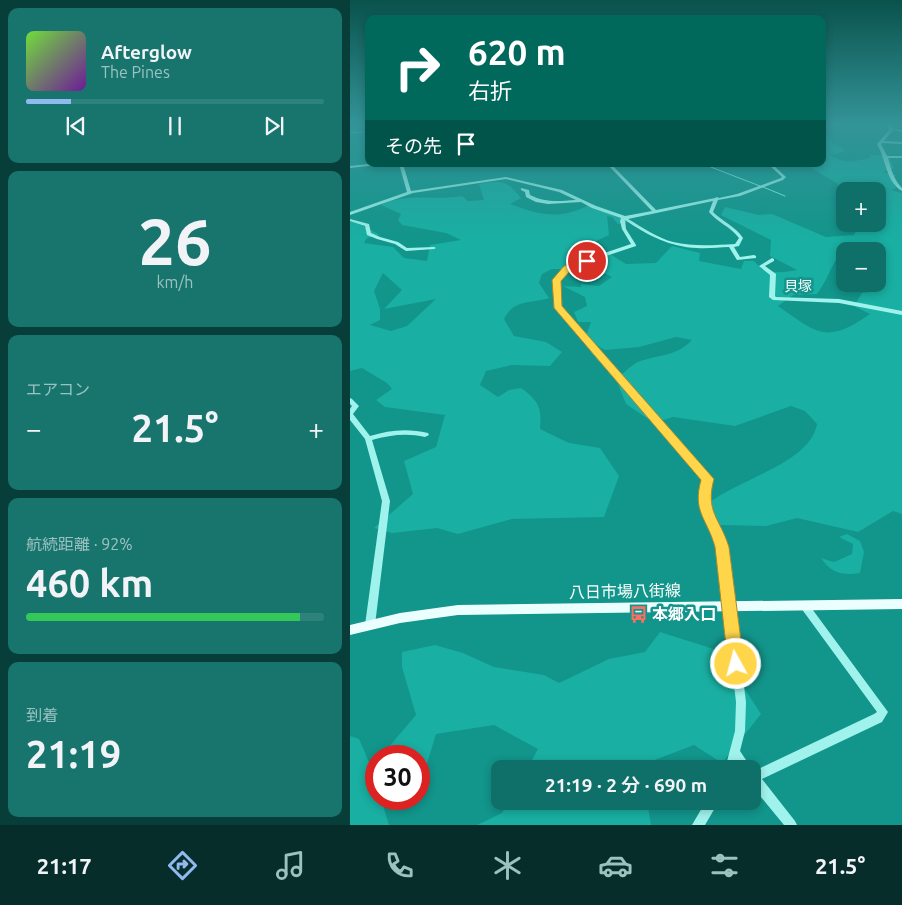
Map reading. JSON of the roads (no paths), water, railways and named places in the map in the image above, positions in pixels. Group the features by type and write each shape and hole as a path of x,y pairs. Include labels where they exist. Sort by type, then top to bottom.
{"main road":[{"name":"八日市場八街線","path":"350,630 370,624 438,611 458,610 902,604"}],"street":[{"path":"888,162 896,186 902,190"},
{"path":"350,167 365,165"},
{"path":"402,167 410,193"},
{"path":"612,167 654,211"},
{"path":"624,218 738,195 782,179 784,177 773,167"},
{"path":"350,214 410,193 506,178 552,189 584,201 594,207 624,218 646,232 671,243 697,247 737,245 741,238 734,228 713,215 712,209 717,198"},
{"path":"523,189 527,191 528,196 542,202 584,201"},
{"path":"624,218 622,221 624,229 634,245 568,268 556,280 558,306 595,352 707,479 703,494 705,510 717,531 722,547 741,702 740,731 732,760"},
{"path":"350,220 367,225 369,234 373,237 398,242 406,250 434,248"},
{"path":"731,246 739,259 754,257"},
{"path":"772,260 762,266 773,274 772,297 775,299 839,301 902,313"},
{"path":"350,400 356,406 350,414 368,439 376,463 386,508 370,624"},
{"path":"368,439 386,433 415,432 425,435"},
{"path":"761,770 878,718 883,712 804,605"},
{"path":"734,752 740,760"},
{"path":"761,787 791,825"},
{"path":"698,825 707,810"}],"waterway":[{"path":"711,167 760,186"},
{"path":"763,187 785,196"}],"place":[{"name":"本郷入口","path":"638,614"}],"district":[{"name":"貝塚","path":"798,286"}]}
